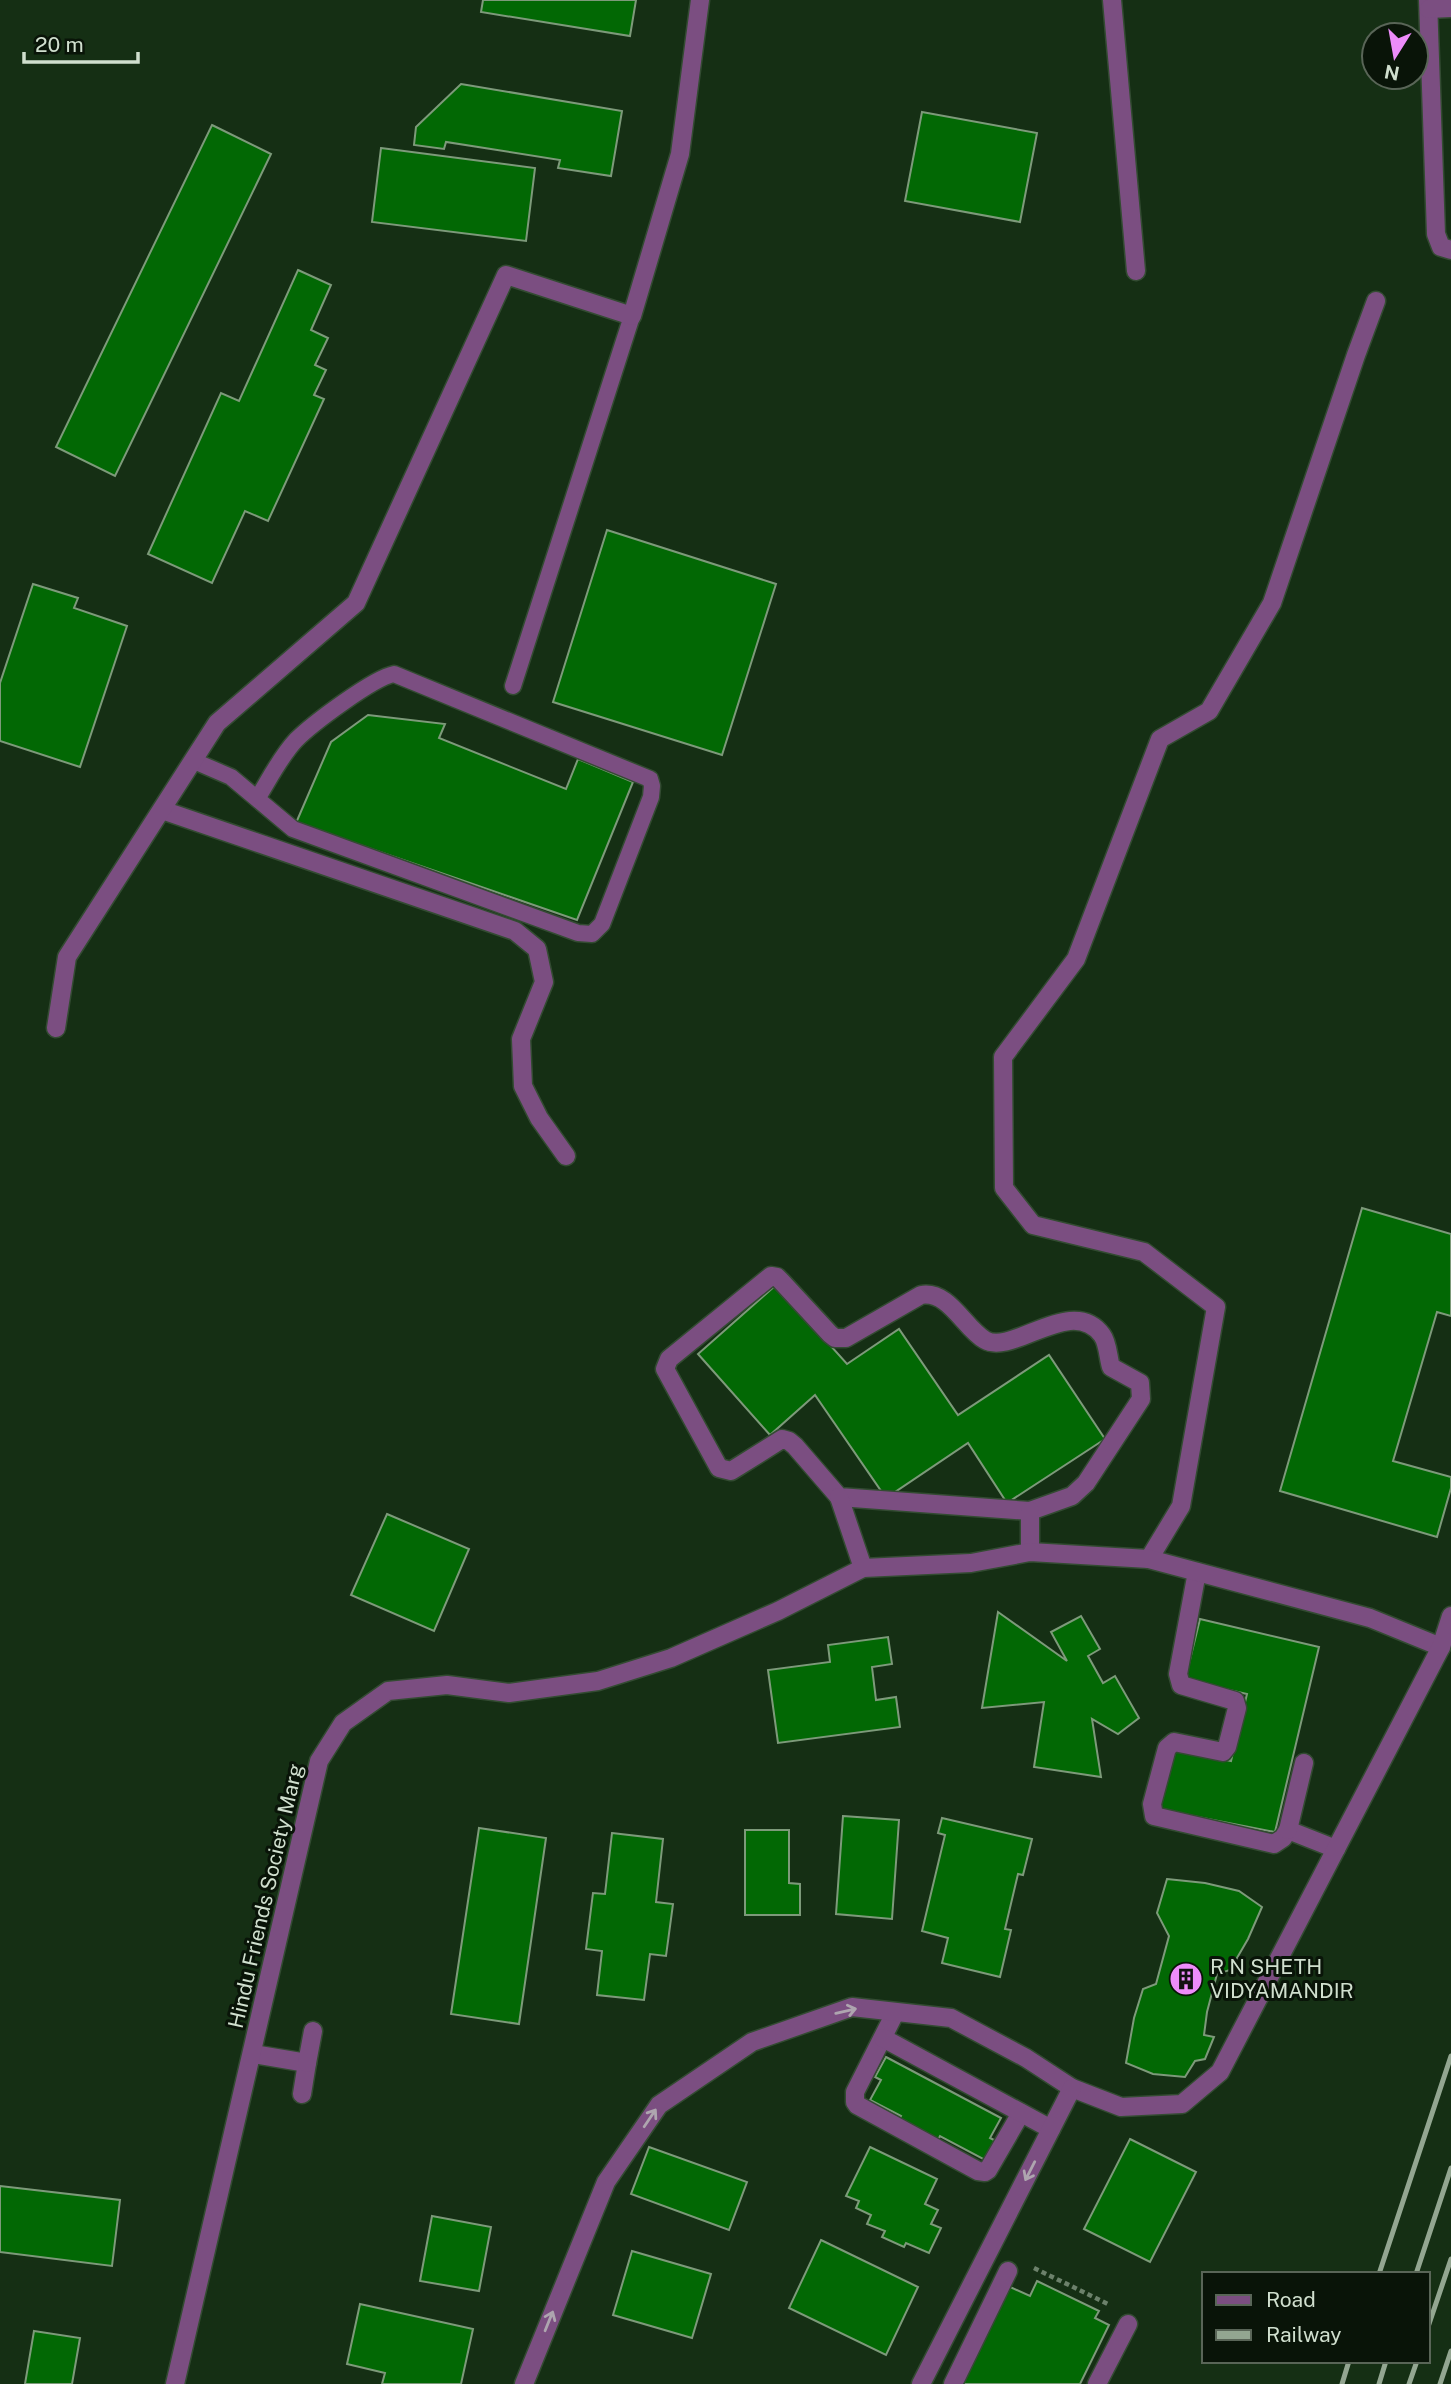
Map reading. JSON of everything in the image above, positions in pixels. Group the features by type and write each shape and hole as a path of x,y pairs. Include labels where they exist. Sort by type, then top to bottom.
{"street":[{"path":"56,1028 67,957 218,723 356,603 506,275 632,316 680,154 700,0"},
{"path":"1112,0 1136,271"},
{"path":"1451,8 1429,5 1436,234 1441,247 1451,250"},
{"path":"1149,1559 1181,1506 1216,1307 1144,1252 1033,1225 1004,1188 1003,1057 1076,959 1160,739 1209,711 1272,603 1356,355 1377,301"},
{"path":"162,810 515,931 537,949 544,982 521,1039 523,1086 540,1118 566,1156"},
{"path":"839,1497 1030,1511 1072,1496 1086,1483 1141,1399 1140,1383 1111,1367 1104,1337 1090,1325 1069,1321 1002,1342 986,1341 941,1299 929,1293 921,1294 840,1339 830,1334 781,1281 771,1276 669,1359 665,1369 719,1468 731,1471 774,1442 782,1439 789,1441 839,1497 863,1568"},
{"path":"1030,1511 1030,1552"},
{"name":"Hindu Friends Society Marg","path":"175,2384 319,1761 343,1724 388,1691 447,1685 509,1693 598,1681 671,1658 778,1611 863,1568 971,1563 1030,1552 1149,1559 1370,1618 1441,1647"},
{"path":"1197,1572 1178,1674 1181,1685 1235,1701 1237,1708 1227,1747 1223,1752 1174,1742 1167,1748 1152,1804 1154,1816 1274,1844 1283,1838 1288,1830 1304,1763"},
{"path":"524,2384 606,2182 659,2105 752,2042 852,2007 951,2018 1026,2058 1072,2088 1121,2107 1182,2104 1220,2072 1441,1647 1451,1616"},
{"path":"1288,1830 1336,1849"},
{"path":"895,2013 856,2092 854,2098 857,2105 978,2171 985,2172 1021,2113"},
{"path":"302,2094 313,2031"},
{"path":"883,2038 1051,2129"},
{"path":"253,2053 307,2063"},
{"path":"921,2384 1072,2088"},
{"path":"953,2384 1008,2271"},
{"path":"1097,2384 1128,2325"}],"lane":[{"path":"513,687 632,316"},
{"path":"194,761 231,778 293,829 560,928 592,934 602,923 651,797 652,786 650,779 394,674 384,676 366,686 296,740 257,799"}],"path":[{"path":"1008,2271 1016,2262 1023,2262 1127,2313 1128,2325"}],"building":[{"path":"483,0 636,0 630,36 481,12"},
{"path":"461,84 622,111 611,176 558,168 560,160 446,142 444,149 414,145 416,127"},
{"path":"922,112 1037,133 1020,222 905,201"},
{"path":"212,125 271,154 115,476 56,447"},
{"path":"381,148 535,168 526,241 372,222"},
{"path":"298,270 331,285 311,330 328,338 315,365 326,370 314,395 324,399 268,521 245,511 212,583 148,554 221,393 239,401"},
{"path":"607,530 776,584 722,755 553,702"},
{"path":"33,584 78,598 74,608 127,626 80,767 0,741 0,683"},
{"path":"368,715 445,724 439,738 566,789 578,759 633,782 577,920 296,823 331,742"},
{"path":"1362,1208 1451,1234 1451,1316 1437,1312 1393,1461 1451,1477 1451,1488 1437,1537 1280,1491"},
{"path":"776,1285 847,1364 899,1329 958,1415 1049,1355 1105,1439 1007,1503 968,1443 886,1498 815,1395 770,1435 698,1354"},
{"path":"387,1514 469,1549 434,1631 351,1595"},
{"path":"998,1612 1067,1661 1051,1632 1081,1616 1100,1649 1088,1656 1103,1683 1115,1676 1139,1718 1118,1734 1092,1719 1101,1777 1034,1767 1044,1702 982,1708"},
{"path":"1200,1619 1319,1647 1275,1832 1157,1809 1173,1749 1231,1761 1247,1694 1185,1680"},
{"path":"888,1637 892,1664 872,1667 876,1700 896,1697 900,1727 778,1743 768,1670 830,1662 828,1645"},
{"path":"843,1816 899,1820 892,1919 836,1914"},
{"path":"942,1818 1032,1839 1023,1875 1018,1874 1005,1929 1011,1930 1000,1977 942,1963 948,1938 922,1931 945,1835 938,1833"},
{"path":"479,1828 546,1838 519,2024 451,2014"},
{"path":"745,1830 789,1830 789,1883 800,1884 800,1915 745,1915"},
{"path":"612,1833 663,1839 656,1902 673,1904 666,1956 650,1954 644,2000 597,1995 602,1951 586,1949 593,1893 605,1894"},
{"name":"R N SHETH VIDYAMANDIR","path":"1167,1879 1205,1883 1239,1891 1262,1907 1230,1970 1217,1974 1204,2035 1214,2037 1205,2059 1195,2061 1185,2077 1153,2074 1126,2063 1134,2018 1143,1989 1156,1984 1169,1936 1157,1913"},
{"path":"886,2057 1001,2118 990,2138 996,2141 985,2160 940,2136 935,2146 896,2125 901,2116 870,2100 881,2080 875,2077"},
{"path":"1130,2139 1196,2172 1150,2262 1084,2229"},
{"path":"649,2147 747,2182 729,2230 631,2194"},
{"path":"870,2147 937,2179 925,2204 938,2210 931,2224 941,2228 929,2253 906,2243 904,2247 882,2237 885,2231 867,2224 871,2215 856,2208 859,2201 846,2196"},
{"path":"0,2186 120,2200 112,2266 0,2252"},
{"path":"432,2216 491,2227 479,2291 420,2281"},
{"path":"821,2240 918,2287 886,2355 789,2308"},
{"path":"632,2251 711,2274 692,2338 613,2315"},
{"path":"1037,2281 1099,2311 1095,2318 1109,2325 1080,2384 960,2384 1008,2286 1030,2296"},
{"path":"360,2304 473,2329 461,2384 382,2384 385,2373 347,2364"},
{"path":"34,2331 80,2338 72,2384 25,2384"}],"railway":[{"path":"1380,2272 1451,2056"},
{"path":"1417,2272 1451,2168"},
{"path":"1430,2321 1451,2259"},
{"path":"1440,2384 1451,2351"},
{"path":"1342,2384 1348,2363"},
{"path":"1379,2384 1385,2363"},
{"path":"1409,2384 1416,2363"}],"place":[{"name":"R N SHETH VIDYAMANDIR","path":"1186,1979"}]}
